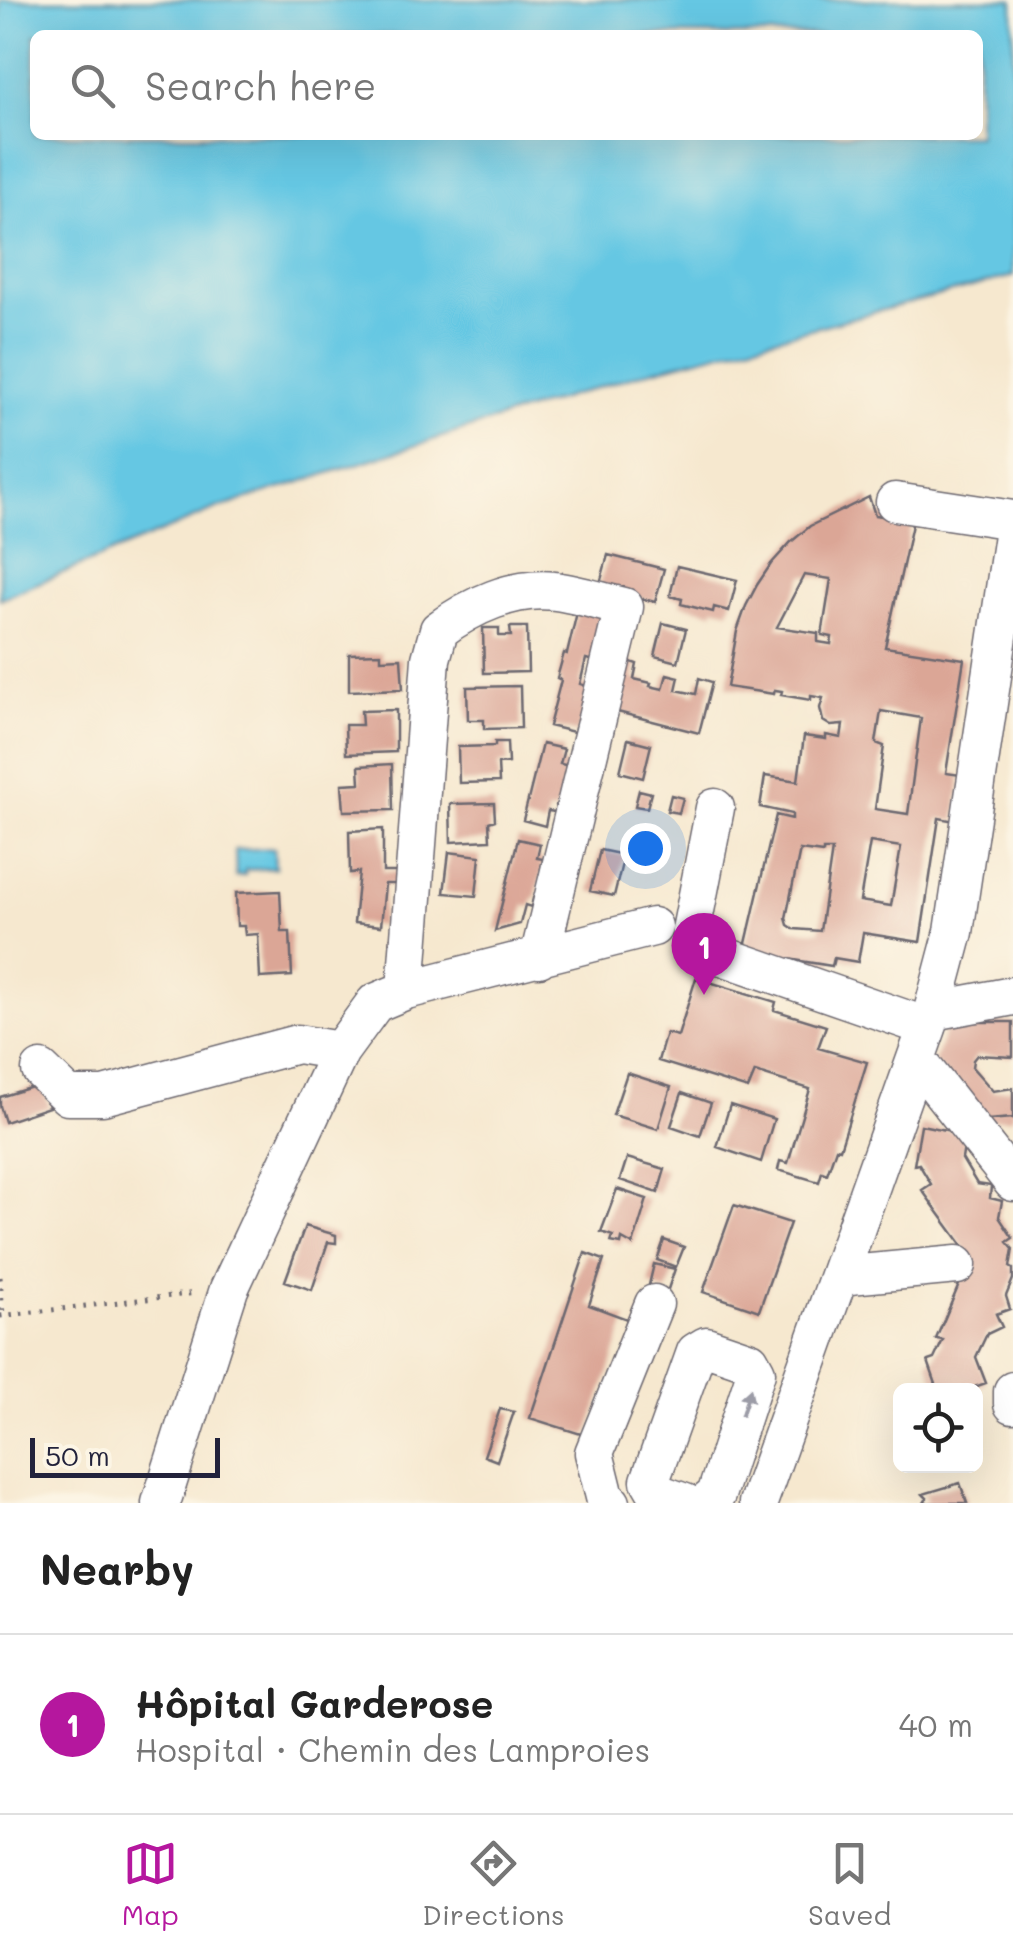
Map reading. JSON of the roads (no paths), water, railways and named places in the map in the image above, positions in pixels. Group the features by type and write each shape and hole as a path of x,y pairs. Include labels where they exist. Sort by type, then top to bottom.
{"street":[{"path":"895,502 1013,520"},
{"path":"759,1503 926,1032 954,932 1013,535"},
{"path":"406,990 431,659 438,630 460,614 490,601 527,591 554,591 624,607 538,958"},
{"path":"715,808 691,931 705,950 926,1032 1013,1182"},
{"path":"160,1503 230,1289 340,1051 375,1003 406,990 653,927"},
{"path":"926,1032 1013,996"},
{"path":"41,1070 68,1096 103,1096 296,1044 340,1051"},
{"path":"839,1276 957,1266"},
{"path":"610,1503 606,1502 594,1453 654,1304"},
{"path":"1013,1390 1013,1404"}],"water":[{"path":"0,0 1013,0 1013,276 649,371 219,508 0,599"},
{"path":"274,848 275,868 245,870 245,875 236,876 235,850"}],"place":[{"name":"Hôpital Garderose","path":"704,995"}]}
